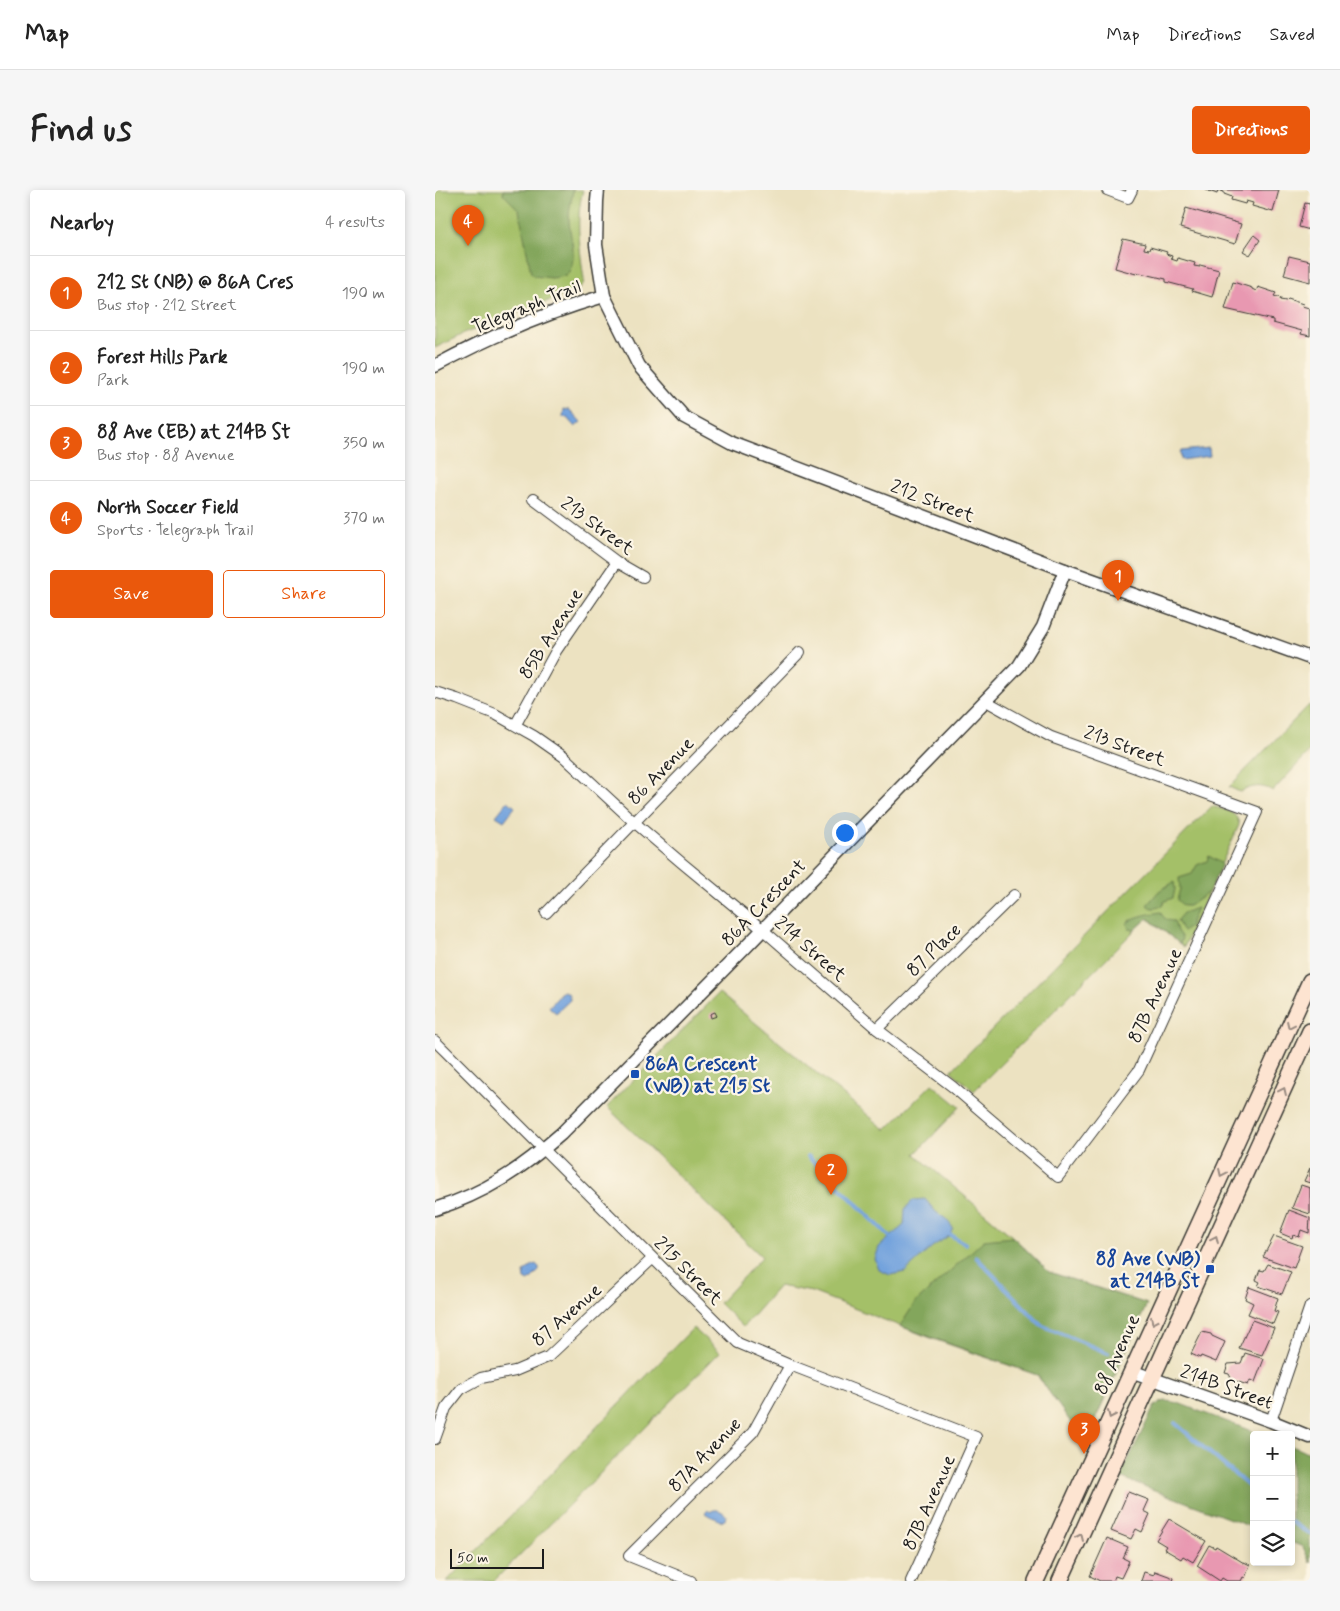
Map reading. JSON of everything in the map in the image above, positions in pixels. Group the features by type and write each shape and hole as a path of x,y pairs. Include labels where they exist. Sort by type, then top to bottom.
{"main road":[{"name":"88 Avenue","path":"1036,1581 1310,981"},
{"path":"1060,1581 1310,1031"}],"street":[{"name":"212 Street","path":"599,190 596,245 604,296 639,366 684,417 732,443 1065,570 1310,658"},
{"path":"1107,190 1130,194"},
{"name":"Telegraph Trail","path":"435,366 550,313 604,296"},
{"name":"213 Street","path":"533,499 617,562 643,577"},
{"name":"85B Avenue","path":"515,724 556,651 617,562"},
{"name":"86A Crescent","path":"435,1209 471,1196 501,1181 544,1149 567,1128 1019,666 1043,627 1065,570"},
{"name":"86 Avenue","path":"546,913 800,652"},
{"name":"214 Street","path":"435,692 476,706 515,724 565,757 634,822 762,929 877,1029 953,1087 1058,1178"},
{"name":"213 Street","path":"986,701 1051,737 1257,812"},
{"name":"87B Avenue","path":"1058,1178 1139,1070 1257,812"},
{"name":"87 Place","path":"877,1029 1014,894"},
{"name":"215 Street","path":"435,1041 738,1343 790,1365 976,1436"},
{"name":"87 Avenue","path":"435,1439 447,1408 461,1389 481,1378 515,1371 548,1357 653,1259"},
{"path":"1271,1421 1310,1306"},
{"name":"87A Avenue","path":"691,1581 629,1556 753,1432 790,1365"},
{"name":"214B Street","path":"1131,1371 1271,1421 1310,1437"},
{"name":"87B Avenue","path":"911,1581 976,1436"}],"green space":[{"path":"435,190 583,190 579,223 583,285 579,289 463,334 435,348"},
{"path":"503,190 573,190 569,211 569,226 573,255 570,269 566,276 552,278 534,276 531,273 519,210 503,194"},
{"path":"1310,704 1310,751 1273,791 1264,787 1257,787 1240,792 1229,787"},
{"path":"1212,806 1233,814 1238,820 1239,825 1184,947 1147,918 974,1091 951,1071"},
{"path":"1209,856 1222,864 1209,892 1189,906 1184,906 1177,900 1180,889 1179,878 1192,874 1197,865 1207,861"},
{"path":"1174,882 1173,898 1165,901 1162,906 1152,908 1147,905 1159,891"},
{"path":"1197,908 1189,927 1183,932 1177,920 1183,913"},
{"path":"1161,912 1166,919 1174,921 1177,931 1182,938 1180,944 1148,918 1135,930 1129,929 1127,924 1129,921 1141,916"},
{"path":"719,993 886,1130 932,1084 960,1107 915,1154 1013,1237 1049,1272 1147,1304 1085,1442 1037,1375 936,1340 812,1292 779,1286 743,1327 719,1303 762,1257 607,1107"},
{"path":"1013,1237 1049,1272 1147,1304 1085,1442 1037,1375 900,1326 915,1303 984,1240"},
{"path":"693,1328 720,1352 494,1581 447,1581"},
{"path":"1160,1402 1178,1403 1252,1431 1250,1526 1120,1477 1154,1407"},
{"path":"1295,1447 1310,1453 1310,1563 1303,1547 1295,1544"}],"water":[{"path":"564,409 570,410 581,422 575,427 567,418 563,417"},
{"path":"1209,448 1210,456 1181,460 1181,451"},
{"path":"508,801 515,807 504,821 496,816"},
{"path":"564,991 569,994 570,1000 556,1013 549,1007 560,993"},
{"path":"925,1199 953,1228 950,1235 932,1247 905,1272 890,1275 879,1270 875,1259 879,1247 904,1225 905,1209 913,1200"},
{"path":"536,1264 539,1267 539,1271 529,1281 525,1279 524,1272"},
{"path":"708,1510 710,1512 718,1510 722,1512 726,1515 725,1520 720,1521 705,1513"}],"building":[{"path":"1206,190 1218,190 1217,194"},
{"path":"1218,190 1279,190 1273,212 1252,206 1253,203 1246,201 1245,204 1231,200 1232,197"},
{"path":"1305,203 1310,204 1310,230 1299,227"},
{"path":"1186,208 1241,224 1235,244 1180,228"},
{"path":"1254,235 1260,240 1250,255 1243,251"},
{"path":"1123,239 1145,244 1144,249 1149,250 1150,247 1167,252 1166,254 1172,256 1171,259 1177,261 1178,258 1195,263 1194,266 1200,267 1200,265 1219,270 1212,297 1192,291 1193,289 1166,282 1166,279 1115,268"},
{"path":"1289,256 1310,261 1310,282 1284,275"},
{"path":"1233,282 1256,291 1258,287 1276,293 1274,296 1281,298 1280,300 1286,301 1288,299 1309,308 1310,336 1301,334 1302,331 1273,323 1273,320 1225,309"},
{"path":"715,1012 717,1016 711,1018 710,1014"},
{"path":"1310,1168 1310,1183 1304,1181"},
{"path":"1301,1185 1310,1188 1310,1214 1292,1208"},
{"path":"1289,1210 1310,1218 1309,1233 1301,1230 1299,1237 1293,1235 1292,1238 1280,1233"},
{"path":"1274,1236 1302,1246 1294,1268 1263,1257"},
{"path":"1268,1264 1291,1272 1282,1294 1258,1286 1260,1282 1256,1280 1260,1270 1264,1271"},
{"path":"1249,1287 1278,1298 1274,1311 1278,1312 1273,1324 1248,1314 1253,1303 1245,1299"},
{"path":"1252,1320 1274,1328 1262,1355 1239,1348"},
{"path":"1202,1332 1211,1334 1225,1342 1216,1362 1191,1354"},
{"path":"1245,1353 1264,1359 1255,1382 1250,1380 1248,1385 1232,1380 1229,1374 1225,1373 1228,1364 1241,1363"},
{"path":"1128,1492 1149,1500 1144,1511 1150,1514 1142,1532 1136,1529 1131,1539 1111,1531"},
{"path":"1169,1519 1206,1541 1193,1562 1183,1556 1181,1559 1164,1549 1166,1546 1156,1540"},
{"path":"1107,1538 1128,1547 1123,1558 1129,1561 1121,1578 1115,1576 1113,1581 1100,1581 1090,1576"},
{"path":"1209,1545 1215,1548 1216,1546 1250,1565 1245,1578 1243,1577 1241,1581 1227,1581 1222,1578 1220,1581 1197,1566"},
{"path":"1155,1571 1174,1578 1173,1581 1141,1581 1144,1572 1154,1575"}],"waterway":[{"path":"808,1156 890,1237"},
{"path":"950,1235 966,1244"},
{"path":"976,1257 1041,1325 1108,1353"},
{"path":"1175,1423 1250,1488"},
{"path":"1295,1525 1310,1534"}],"place":[{"name":"North Soccer Field","path":"468,246"},
{"name":"212 St (NB) @ 86A Cres","path":"1118,601"},
{"name":"86A Crescent (WB) at 215 St","path":"635,1074"},
{"name":"Forest Hills Park","path":"831,1195"},
{"name":"88 Ave (WB) at 214B St","path":"1210,1269"},
{"name":"88 Ave (EB) at 214B St","path":"1084,1454"}]}
